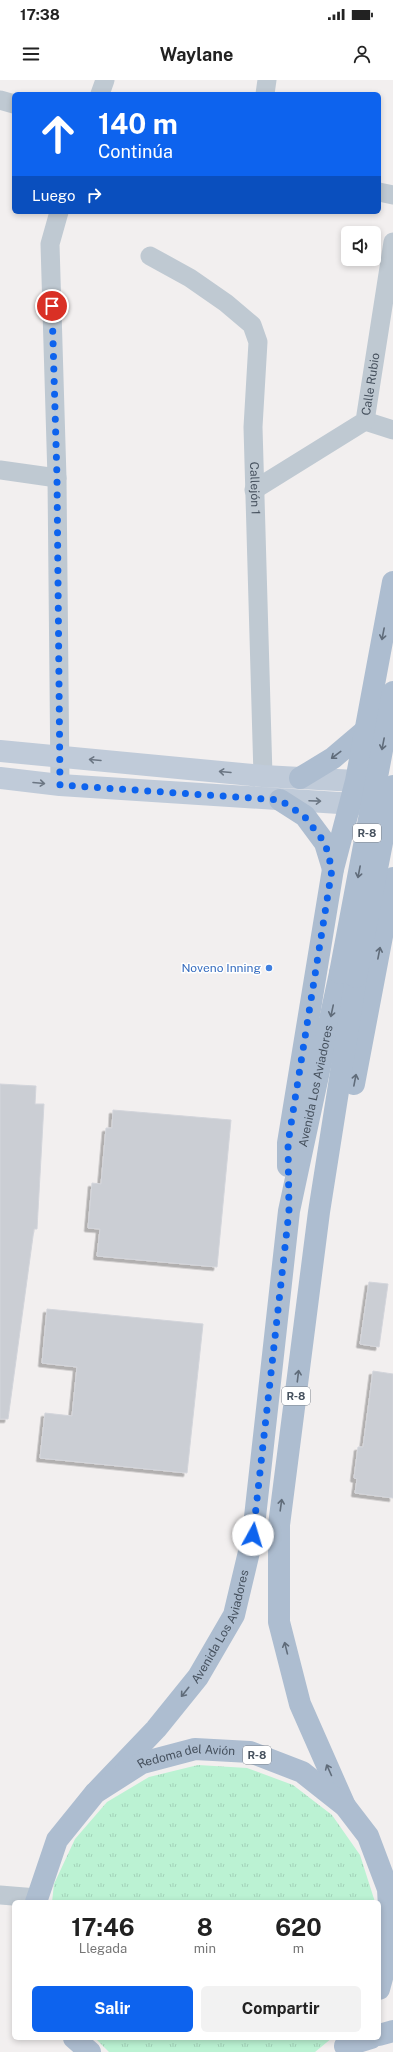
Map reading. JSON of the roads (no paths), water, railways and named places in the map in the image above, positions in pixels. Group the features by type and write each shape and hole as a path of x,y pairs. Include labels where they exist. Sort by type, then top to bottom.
{"main road":[{"path":"350,802 356,781 366,730 393,582"},
{"name":"Avenida Los Aviadores","path":"345,1806 300,1704 279,1622 279,1525 348,975 393,692"},
{"path":"300,778 332,758 366,730"},
{"path":"0,751 263,776 356,781 393,789"},
{"path":"0,778 60,785 280,800 350,802 393,808"},
{"name":"Avenida Los Aviadores","path":"95,1793 156,1729 198,1677 234,1614 253,1535 289,1211 348,975 393,786"},
{"path":"280,800 304,816 325,843 332,869"},
{"name":"R-8","path":"289,1211 288,1143 332,869 350,802"},
{"path":"319,1212 346,1129 393,878"},
{"name":"Redoma del Avión","path":"36,1900 57,1840 95,1793 142,1763 157,1759 195,1749 250,1752 302,1772 345,1806 368,1836 388,1889 391,1945 381,1982"},
{"name":"R-8","path":"368,1836 393,1862"},
{"path":"381,2034 393,2031"},
{"path":"345,2046 364,2040"}],"street":[{"path":"101,92 105,80"},
{"path":"265,92 267,80"},
{"path":"0,100 12,103"},
{"path":"381,192 393,195"},
{"path":"58,214 50,244 57,478 60,785"},
{"name":"Calle Rubio","path":"254,490 365,422 393,242"},
{"name":"Callejón 1","path":"150,256 190,278 252,325 258,342 253,427 263,776"},
{"path":"365,422 393,430"},
{"path":"0,470 57,478"},
{"path":"0,1895 36,1900"}],"place":[{"name":"Noveno Inning","path":"269,968"}]}
